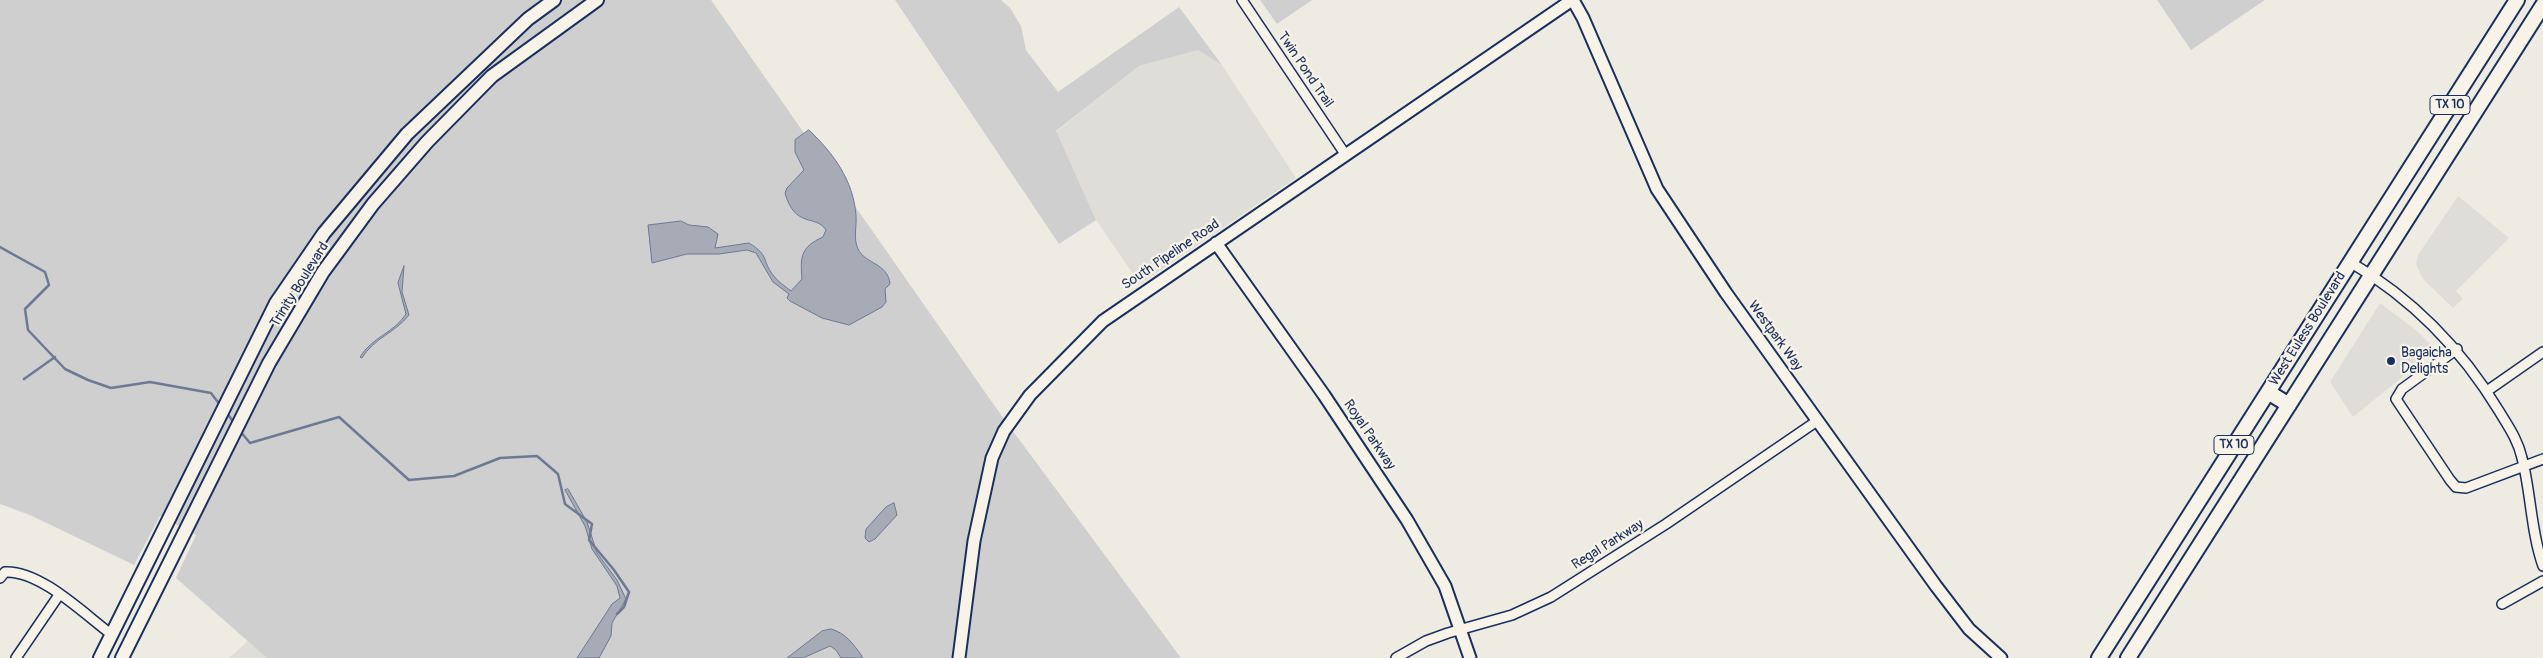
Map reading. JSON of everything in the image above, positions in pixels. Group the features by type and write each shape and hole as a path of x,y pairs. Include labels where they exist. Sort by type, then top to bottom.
{"main road":[{"name":"Trinity Boulevard","path":"100,658 276,303 324,233 407,134 528,20 554,0"},
{"name":"Trinity Boulevard","path":"122,658 269,363 323,272 373,204 427,142 492,76 597,0"},
{"name":"West Euless Boulevard","path":"2099,658 2517,0"},
{"name":"West Euless Boulevard","path":"2128,658 2543,5"},
{"path":"2268,392 2289,405"}],"street":[{"name":"Twin Pond Trail","path":"1242,0 1346,154"},
{"name":"South Pipeline Road","path":"959,653 974,541 992,458 1012,419 1035,390 1103,321 1572,0"},
{"name":"Westpark Way","path":"1572,0 1587,26 1657,189 1726,293 1969,629 2001,658"},
{"name":"Royal Parkway","path":"1216,243 1324,395 1408,520 1435,565 1462,630 1470,658"},
{"path":"2350,262 2371,276 2438,330 2457,349 2487,391 2516,439 2543,566"},
{"path":"2457,349 2402,389 2396,399 2456,487 2466,488 2543,458"},
{"path":"2487,391 2543,352"},
{"name":"Regal Parkway","path":"1396,658 1420,644 1512,615 1551,597 1666,524 1817,421"},
{"path":"0,578 5,572 16,572 44,584 111,634"},
{"path":"2502,604 2543,581"},
{"path":"16,658 59,595"}],"shaded area":[{"path":"0,0 711,0 1001,415 1181,658 267,658 176,578 196,535 160,516 134,565 30,515 0,504"},
{"path":"895,0 1001,0 1010,8 1021,26 1026,50 1058,92 1179,7 1222,65 1198,50 1139,66 1056,131 1096,220 1059,244"},
{"path":"1260,0 1312,0 1277,24"},
{"path":"2157,0 2265,0 2191,50"},
{"path":"1198,50 1222,65 1296,178 1140,284 1096,220 1056,132 1139,66"},
{"path":"809,130 841,168 851,190 854,202 858,249 861,254 881,268 888,277 890,284 885,289 886,302 882,307 849,325 822,318 790,301 787,298 789,294 773,282 756,253 747,250 719,254 687,254 652,263 648,225 681,221 689,225 708,227 718,234 715,248 749,243 756,247 763,255 769,270 779,282 791,291 802,279 801,264 806,249 823,237 826,230 822,225 794,212 785,193 787,188 804,170 795,152 795,140"},
{"path":"2458,196 2509,238 2456,291 2463,299 2453,308 2423,279 2416,264 2418,255"},
{"path":"404,266 402,292 409,315 372,345 362,358 360,357 365,350 395,326 406,314 398,283"},
{"path":"2380,303 2417,331 2436,350 2353,417 2330,382"},
{"path":"568,489 587,522 597,553 617,580 626,599 612,623 611,636 599,658 577,658 612,604 620,598 617,586 592,549 585,526 565,490"},
{"path":"894,503 897,515 875,539 869,542 865,538 866,529 886,507"},
{"path":"831,629 841,633 849,640 862,658 841,658 836,650 830,646 803,658 787,658 822,631"},
{"path":"248,641 267,658 229,658"}],"waterway":[{"path":"0,247 45,272 49,285 25,309 28,330 65,369 111,388 150,382 211,393 220,405"},
{"path":"24,379 55,357"},
{"path":"227,413 234,423"},
{"path":"240,431 250,443 339,417 409,480 454,476 500,458 537,456 558,474 565,504 592,524 589,540 614,570 629,592 624,607 617,614"}],"place":[{"name":"Bagaicha Delights","path":"2391,361"}]}
